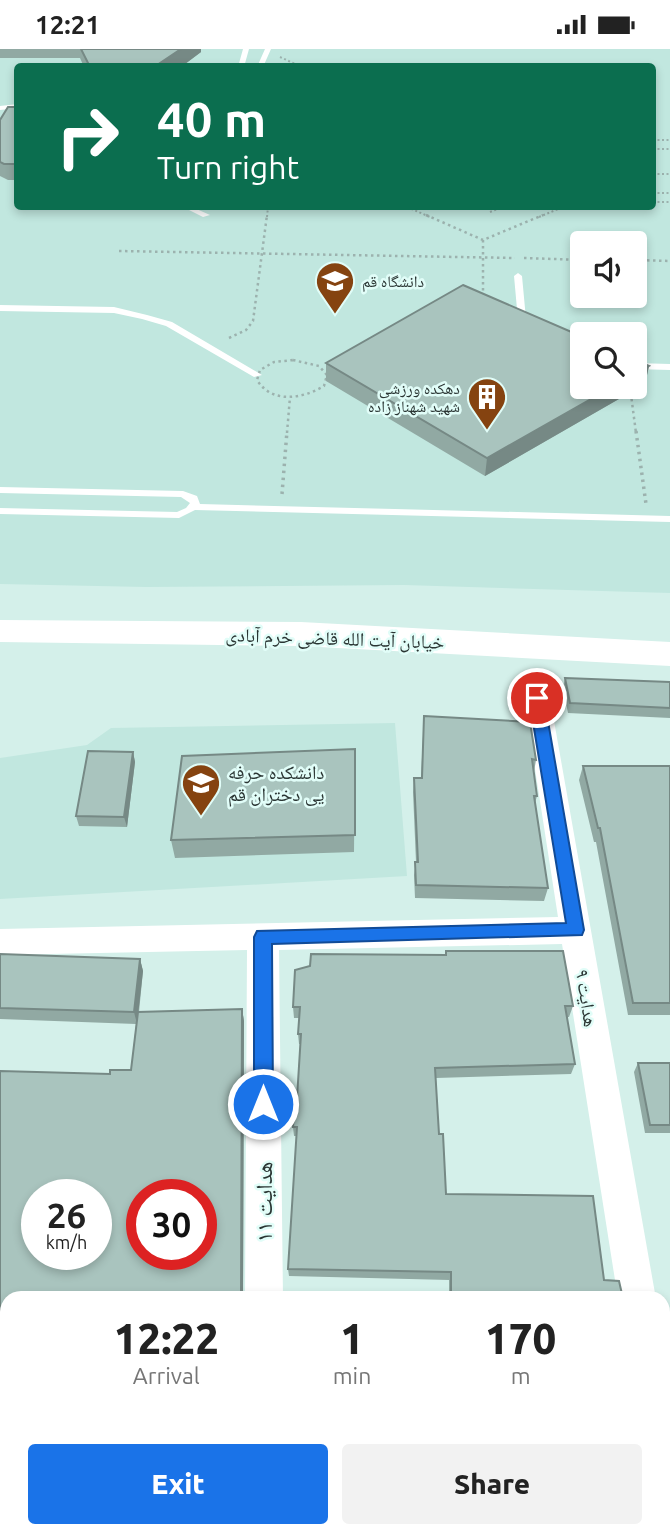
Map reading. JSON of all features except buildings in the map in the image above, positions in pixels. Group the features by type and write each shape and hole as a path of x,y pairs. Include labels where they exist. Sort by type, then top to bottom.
{"main road":[{"name":"خیابان آیت الله قاضی خرم آبادی","path":"0,631 300,634 670,654"}],"street":[{"name":"هدایت ۹","path":"537,698 636,1291"},
{"path":"0,942 576,930"},
{"name":"هدایت ۱۱","path":"263,937 264,1291"}],"lane":[{"path":"194,210 206,215"},
{"path":"518,277 522,320 546,331"},
{"path":"0,307 114,310 169,324 257,375"},
{"path":"647,366 670,367"},
{"path":"0,490 183,494 193,498 194,507"},
{"path":"0,511 172,515 185,513 194,507 670,519"}],"path":[{"path":"193,339 212,341 231,338 250,326 268,210"},
{"path":"415,210 482,240 556,210"},
{"path":"490,212 495,210"},
{"path":"482,240 483,298"},
{"path":"119,251 570,260"},
{"path":"647,260 670,261"},
{"path":"283,360 312,362 324,370 327,381 318,390 290,397 264,390 259,386 257,375 266,366 283,360"},
{"path":"280,509 290,397"},
{"path":"632,399 648,518"}],"shaded area":[{"name":"دانشگاه قم","path":"0,49 670,49 670,593 404,585 146,587 0,584"},
{"name":"دانشکده حرفه یی دختران قم","path":"395,723 407,876 0,899 0,758 87,745 111,728"}],"place":[{"name":"دانشگاه قم","path":"335,315"},
{"name":"دهکده ورزشی شهید شهناز زاده","path":"487,431"},
{"name":"دانشکده حرفه یی دختران قم","path":"201,817"}],"route":[{"path":"263,1104 263,937 576,930 537,698"}]}
